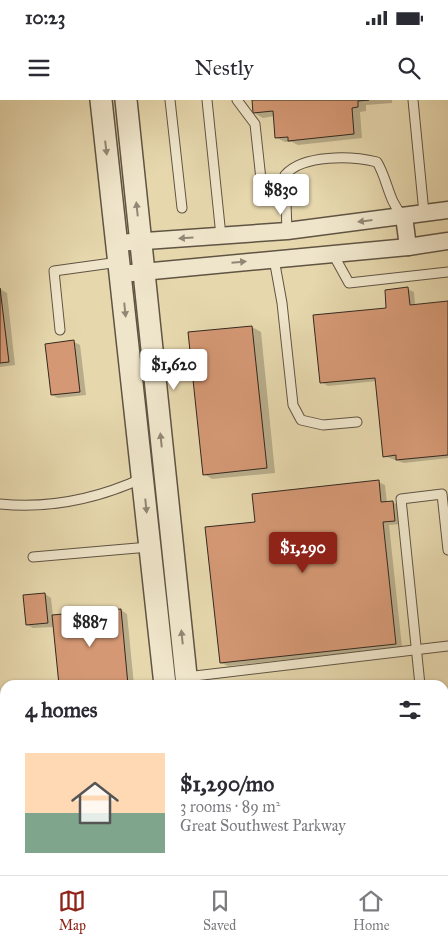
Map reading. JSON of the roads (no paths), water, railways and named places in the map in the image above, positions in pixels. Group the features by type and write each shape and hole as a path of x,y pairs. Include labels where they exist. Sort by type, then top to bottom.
{"street":[{"path":"101,100 164,680"},
{"path":"126,100 186,680"},
{"path":"119,260 140,240 287,232 448,210"},
{"path":"404,216 408,247"},
{"path":"119,260 143,271 408,247 448,241"}],"lane":[{"path":"170,100 182,208"},
{"path":"207,100 222,236"},
{"path":"237,100 255,124 262,198"},
{"path":"412,100 424,213"},
{"path":"287,232 285,175 292,167 311,161 358,158 378,162 387,181 393,205 404,216"},
{"path":"333,254 349,283 448,272"},
{"path":"274,259 282,303 293,405 302,420 323,425 357,422"},
{"path":"60,330 54,271 119,260"},
{"path":"0,504 25,506 87,499 114,491 143,478"},
{"path":"419,680 401,499 442,494 448,550"},
{"path":"34,557 150,547"},
{"path":"193,680 448,646"}]}
